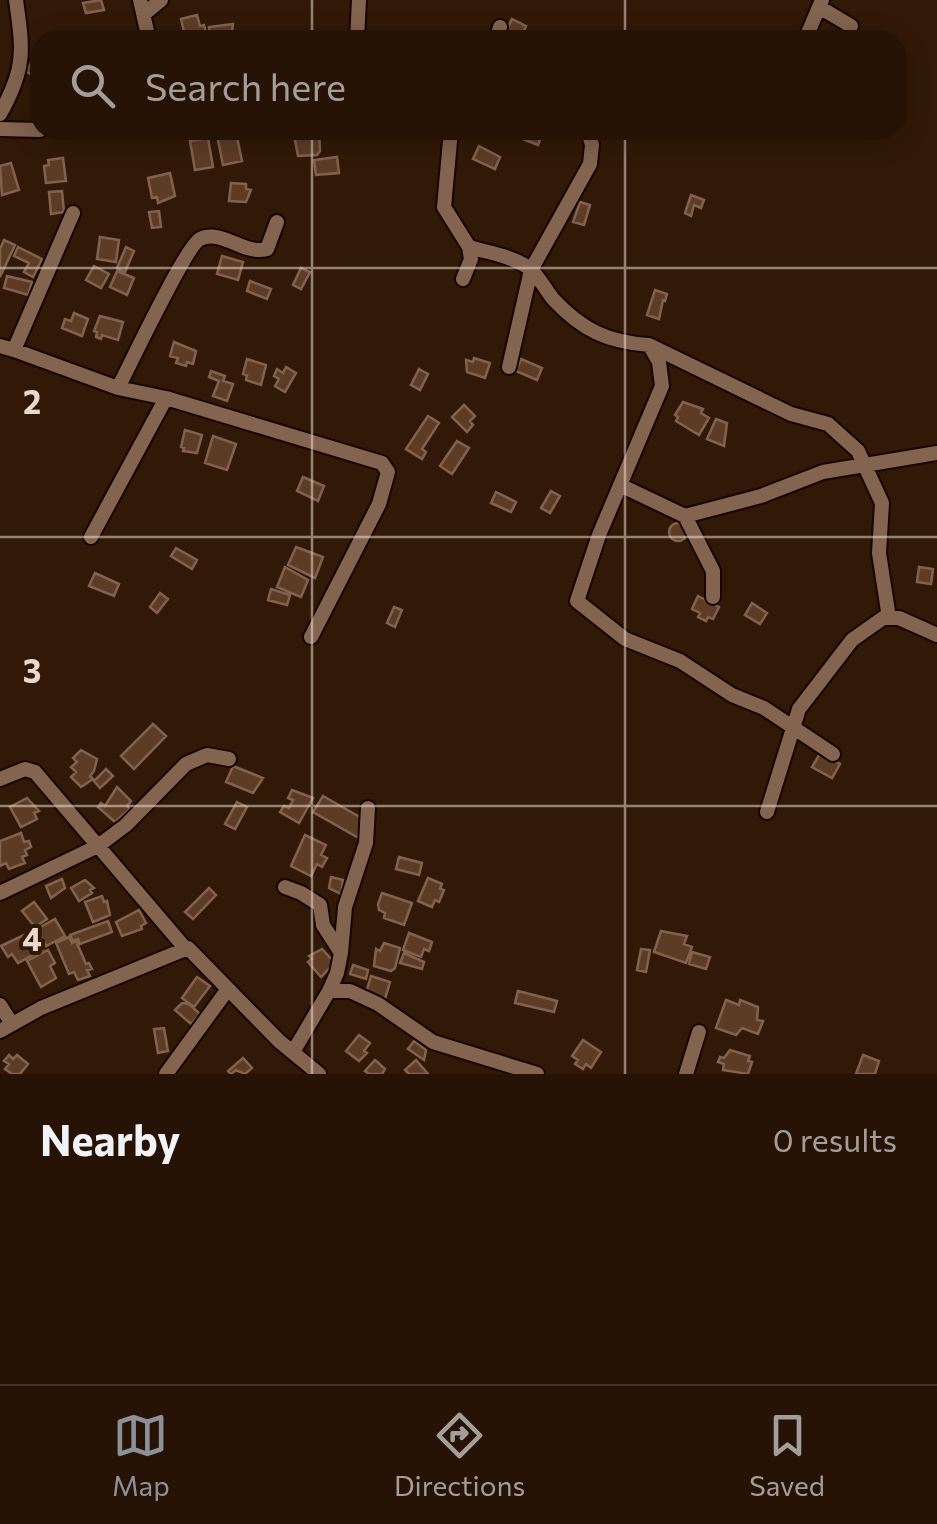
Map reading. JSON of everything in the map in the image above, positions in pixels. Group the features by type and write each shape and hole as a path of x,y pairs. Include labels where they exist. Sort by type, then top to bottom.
{"street":[{"path":"0,114 20,76 22,47 16,0"},
{"path":"142,7 161,0"},
{"path":"358,0 358,30"},
{"path":"809,30 821,3 850,26"},
{"path":"0,129 30,130"},
{"path":"450,140 444,208 472,259 463,279"},
{"path":"509,366 532,270 590,164 591,140"},
{"path":"74,213 7,348 118,388 166,398 370,457 382,463 388,472 379,504 310,637"},
{"path":"118,388 192,246 212,236 256,252 266,249 277,222"},
{"path":"469,248 512,259 532,270 553,298 590,332 630,344 650,344 791,414 828,424 858,451 882,503 880,553 889,618"},
{"path":"650,344 659,362 662,386 599,535 577,602 624,639 680,661 732,694 764,708 833,754"},
{"path":"91,537 166,398"},
{"path":"685,516 761,496 823,472 937,453"},
{"path":"622,486 685,516 713,571 713,597"},
{"path":"767,812 799,709 852,640 883,618 899,618 937,635"},
{"path":"0,893 98,846 186,764 207,755 229,759"},
{"path":"0,779 25,769 35,772 185,948 193,951 228,990 319,1074"},
{"path":"293,1052 338,973 345,907 366,843 368,808"},
{"path":"285,887 320,906 345,907"},
{"path":"320,906 323,924 340,953"},
{"path":"0,1005 6,1027 185,948"},
{"path":"166,1074 228,990"},
{"path":"328,992 350,991 378,1004 432,1042 537,1074"},
{"path":"686,1074 699,1032"}],"building":[{"path":"101,0 104,10 86,13 83,3"},
{"path":"197,15 205,30 184,30 181,19"},
{"path":"512,19 526,26 524,30 506,30"},
{"path":"233,24 232,30 209,27"},
{"path":"208,140 213,167 195,170 190,141"},
{"path":"218,140 238,140 242,161 223,165"},
{"path":"295,140 319,140 317,155 298,156"},
{"path":"479,146 500,157 495,169 473,159"},
{"path":"337,157 339,173 316,175 314,160"},
{"path":"63,158 66,181 46,183 44,166 49,165 48,160"},
{"path":"11,163 19,190 2,195 0,166"},
{"path":"170,173 175,196 158,203 157,197 152,198 148,178"},
{"path":"231,183 246,184 246,189 251,190 246,202 229,201"},
{"path":"62,191 64,212 51,214 49,192"},
{"path":"691,195 704,200 701,208 694,205 691,216 685,213"},
{"path":"580,202 590,205 584,225 573,222"},
{"path":"159,211 161,227 152,228 149,212"},
{"path":"100,237 119,240 116,262 97,259"},
{"path":"4,240 15,245 0,277 0,249"},
{"path":"18,247 42,259 33,277 24,272 29,263 14,256"},
{"path":"126,247 134,251 125,272 117,268"},
{"path":"222,256 243,262 238,280 217,274"},
{"path":"94,266 109,274 101,288 86,280"},
{"path":"301,268 310,272 301,289 293,285"},
{"path":"117,271 134,278 127,295 110,287"},
{"path":"7,276 32,282 28,295 4,288"},
{"path":"250,281 271,289 267,299 247,291"},
{"path":"655,290 667,294 659,319 647,315"},
{"path":"74,313 88,319 82,336 62,328 65,319 71,321"},
{"path":"100,316 123,322 118,340 96,337 94,331"},
{"path":"174,342 196,351 193,364 176,363 178,358 170,356"},
{"path":"474,358 490,363 485,378 467,372 466,360 473,362"},
{"path":"247,359 266,365 261,385 246,380 247,375 243,374"},
{"path":"521,359 542,368 537,380 516,371"},
{"path":"286,367 296,373 285,392 275,386 279,379 274,376 277,369 283,373"},
{"path":"419,369 428,374 420,390 411,385"},
{"path":"211,371 233,384 227,401 213,396 219,381 209,377"},
{"path":"683,402 703,409 701,413 709,418 699,435 676,421 675,415"},
{"path":"464,405 475,416 467,432 452,417"},
{"path":"428,416 439,423 422,449 426,452 422,459 406,449"},
{"path":"716,419 727,423 724,446 707,439"},
{"path":"185,430 202,435 197,453 183,451"},
{"path":"213,436 236,444 227,470 205,463"},
{"path":"457,441 469,448 452,474 440,466"},
{"path":"303,477 324,486 318,501 297,491"},
{"path":"551,491 560,496 550,513 541,508"},
{"path":"496,492 516,502 511,512 491,503"},
{"path":"678,523 687,532 678,541 669,532"},
{"path":"296,547 323,557 315,578 288,565"},
{"path":"176,548 197,560 192,569 171,556"},
{"path":"285,567 308,580 301,597 277,587"},
{"path":"919,567 933,569 931,584 917,582"},
{"path":"95,573 119,584 114,596 89,586"},
{"path":"271,589 290,595 287,605 268,600"},
{"path":"160,593 168,599 157,613 150,607"},
{"path":"698,596 719,607 713,619 708,617 706,621 692,609"},
{"path":"752,603 767,613 760,624 745,615"},
{"path":"394,607 402,610 395,627 387,623"},
{"path":"153,724 166,736 134,769 121,756"},
{"path":"81,750 97,759 90,776 93,779 81,787 71,777 76,772 71,767"},
{"path":"821,752 840,764 832,778 812,767"},
{"path":"233,766 263,778 253,793 226,782"},
{"path":"106,769 113,776 100,788 94,781"},
{"path":"117,787 131,801 127,806 130,809 115,822 98,807 101,803 105,806"},
{"path":"292,790 313,798 299,823 280,812 284,806 289,808"},
{"path":"323,796 365,820 357,837 313,812"},
{"path":"27,798 39,811 34,813 37,819 21,827 10,807"},
{"path":"237,802 247,807 235,829 225,824"},
{"path":"21,833 31,847 22,857 25,863 9,869 6,863 0,866 0,841"},
{"path":"305,835 326,845 321,855 327,858 322,867 317,864 311,876 291,866"},
{"path":"399,857 422,863 419,875 396,869"},
{"path":"331,877 343,880 341,894 329,888"},
{"path":"428,878 442,884 440,889 444,890 432,907 418,901"},
{"path":"62,879 65,888 51,898 46,886"},
{"path":"85,880 94,888 79,901 71,888"},
{"path":"209,888 216,895 193,919 185,912"},
{"path":"382,893 412,903 404,925 384,918 378,904"},
{"path":"102,896 110,915 93,922 85,902"},
{"path":"34,902 47,919 35,927 22,911"},
{"path":"139,910 146,923 142,929 122,936 116,922"},
{"path":"55,919 65,936 46,946 37,929"},
{"path":"108,921 112,932 80,944 70,935"},
{"path":"32,931 43,949 18,963 12,954 8,957 1,946"},
{"path":"661,931 687,936 684,944 692,947 686,963 654,952"},
{"path":"409,933 432,942 429,951 424,949 421,957 403,950"},
{"path":"69,937 72,943 76,941 86,964 89,963 90,976 78,980 74,972 69,974 56,943"},
{"path":"384,943 400,948 391,971 374,966 376,949 380,951"},
{"path":"322,949 335,963 321,977 308,962 312,959 309,956"},
{"path":"641,949 650,950 646,972 637,970"},
{"path":"48,950 55,963 50,966 56,978 41,987 27,961"},
{"path":"692,952 710,957 706,969 689,964"},
{"path":"404,953 424,962 422,969 400,963"},
{"path":"353,965 368,970 366,979 350,974"},
{"path":"371,976 390,982 385,999 366,993"},
{"path":"197,977 210,986 194,1007 182,998"},
{"path":"518,991 557,1001 554,1012 515,1003"},
{"path":"726,1000 758,1007 757,1020 763,1021 758,1034 742,1028 736,1035 716,1028"},
{"path":"182,1003 200,1014 191,1024 175,1010"},
{"path":"164,1028 168,1051 158,1053 154,1029"},
{"path":"359,1035 370,1043 359,1061 346,1051"},
{"path":"583,1040 601,1052 591,1068 575,1064 578,1060 572,1056"},
{"path":"414,1041 426,1050 424,1060 408,1049"},
{"path":"730,1050 750,1056 748,1074 723,1070 724,1064 718,1062"},
{"path":"9,1055 13,1059 17,1055 28,1064 20,1074 5,1069 9,1064 4,1061"},
{"path":"863,1055 879,1061 875,1074 856,1074"},
{"path":"243,1058 252,1068 245,1074 236,1070 231,1074 228,1071"},
{"path":"375,1060 385,1069 382,1074 365,1071"},
{"path":"416,1060 428,1074 409,1074 405,1070"}]}
